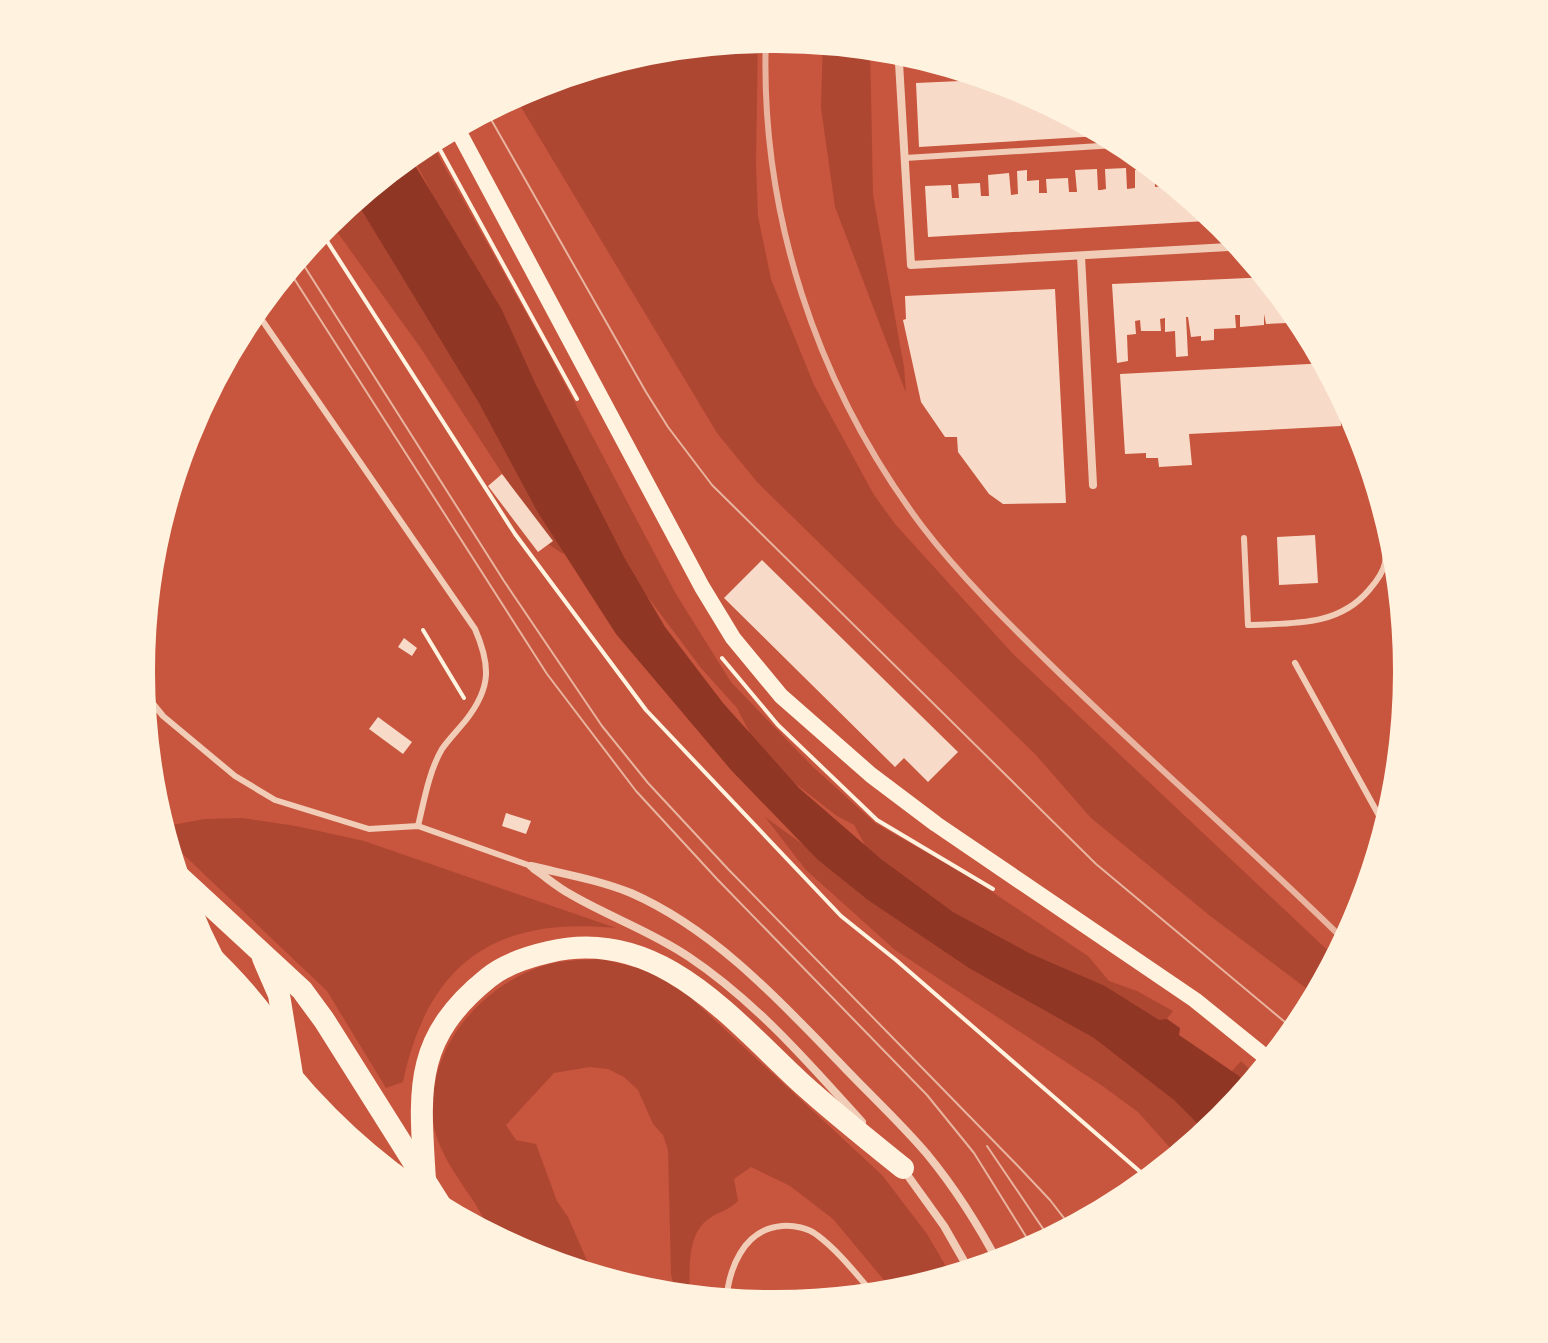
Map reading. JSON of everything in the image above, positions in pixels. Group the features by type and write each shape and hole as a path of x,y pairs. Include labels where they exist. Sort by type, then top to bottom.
{"highway":[{"path":"189,886 302,990 433,1193"},
{"path":"425,1181 422,1086 427,1062 454,1012 493,975 525,957 558,949 585,947 636,953 668,968 706,994 826,1106 903,1168"},
{"path":"261,953 279,995 291,1066"},
{"path":"229,974 271,1024 289,1053"}],"main road":[{"path":"460,133 702,587 733,638 781,696 871,775 936,824 1195,1000 1265,1056"}],"street":[{"path":"898,61 911,265 1230,247"},
{"path":"1081,256 1093,485"},
{"path":"531,866 570,894 655,935 749,1003 811,1065 903,1168 944,1226 966,1264"},
{"path":"531,866 630,893 668,913 731,957 764,986 926,1153 969,1212 994,1255"}],"lane":[{"path":"905,158 1108,145"},
{"path":"261,318 475,629 485,651 487,668 483,693 441,751 418,826"},
{"path":"1244,538 1248,625 1310,622 1340,615 1362,599 1377,581 1384,566 1385,546"},
{"path":"1295,663 1380,817"},
{"path":"151,702 163,716 235,776 275,800 369,829 418,826 531,866"},
{"path":"727,1293 736,1260 753,1236 771,1227 792,1225 816,1233 868,1288"}],"path":[{"path":"438,147 583,409"},
{"path":"326,239 515,534 646,710 841,916 1143,1174"},
{"path":"423,630 464,698"},
{"path":"721,658 778,725 877,820 995,891"}],"shaded area":[{"path":"758,48 758,216 771,279 814,385 874,495 895,524 1013,654 1330,953 1309,991 1209,915 1091,818 1036,755 757,482 717,433 518,103 574,81 652,60 693,53"},
{"path":"823,50 870,56 873,195 906,393 835,207 821,108"},
{"path":"435,149 549,354 676,594 731,682 812,766 875,823 973,879 1088,956 1109,981 1137,991 1173,1011 1139,1054 1213,1114 1172,1151 1138,1112 895,950 806,870 765,817 856,883 868,867 864,843 854,825 837,816 774,767 754,741 737,708 701,668 611,548 495,313 415,162"},
{"path":"414,163 502,310 536,385 624,557 665,627 723,703 799,788 881,859 953,912 1031,954 1105,986 1159,1020 1167,1019 1180,1028 1179,1035 1239,1076 1243,1083 1200,1126 1174,1100 1094,1038 969,968 868,900 817,859 731,770 616,634 537,511 479,403 359,206"},
{"path":"372,196 572,543 563,554 548,544 420,347 335,229"},
{"path":"242,818 364,841 616,928 573,926 535,930 502,940 474,956 449,978 430,1006 414,1041 403,1082 386,1088 327,991 177,848 170,825 205,819"},
{"path":"601,959 651,971 678,986 882,1175 927,1234 948,1270 888,1284 833,1219 790,1186 751,1167 734,1179 738,1201 710,1218 699,1229 690,1258 689,1289 675,1287 671,1275 668,1150 663,1135 653,1124 638,1090 624,1077 608,1069 590,1067 554,1073 506,1125 516,1140 536,1144 557,1201 568,1217 590,1267 535,1248 487,1225 443,1153 435,1132 433,1094 438,1069 448,1045 479,1004 522,974 566,961"},
{"path":"1241,1061 1252,1072 1237,1090 1232,1071"}],"building":[{"path":"972,80 1050,112 1093,136 919,147 916,83"},
{"path":"1126,168 1127,189 1135,188 1135,170 1143,169 1154,177 1155,187 1163,184 1204,221 928,237 925,186 951,185 952,198 959,198 958,184 980,183 981,196 989,196 988,175 1009,173 1011,195 1018,194 1017,171 1027,170 1027,181 1039,180 1039,193 1047,193 1046,179 1068,178 1069,192 1077,192 1075,170 1097,169 1098,190 1101,190 1106,189 1105,169"},
{"path":"1257,278 1286,317 1287,323 1266,324 1264,314 1264,325 1240,327 1240,315 1235,315 1236,328 1214,329 1214,340 1201,341 1201,336 1191,337 1186,317 1188,356 1176,357 1175,331 1165,332 1165,318 1160,319 1161,331 1141,331 1140,320 1135,321 1136,334 1127,335 1128,361 1117,363 1112,284"},
{"path":"1055,289 1066,503 1003,504 989,494 958,452 957,437 945,437 921,402 903,320 906,319 905,296"},
{"path":"1316,364 1340,412 1341,426 1189,434 1192,465 1159,467 1158,458 1146,458 1146,453 1125,454 1120,374"},
{"path":"502,474 553,541 538,552 488,486"},
{"path":"1315,535 1318,583 1279,585 1277,537"},
{"path":"762,560 958,752 928,782 904,758 895,767 724,598"},
{"path":"404,638 417,648 412,656 398,647"},
{"path":"378,717 412,742 403,754 369,729"},
{"path":"506,813 531,821 526,834 502,826"}],"tram line":[{"path":"490,117 646,392 712,485 1096,864 1288,1024"},
{"path":"302,263 504,581 602,726 648,783 728,869 1017,1165 1067,1222"},
{"path":"292,276 547,674 636,791 927,1095 974,1153 1029,1241"},
{"path":"987,1146 1046,1233"}],"railway":[{"path":"766,48 766,101 784,231 824,355 852,415 885,472 937,545 1002,616 1089,702 1339,935"}]}
